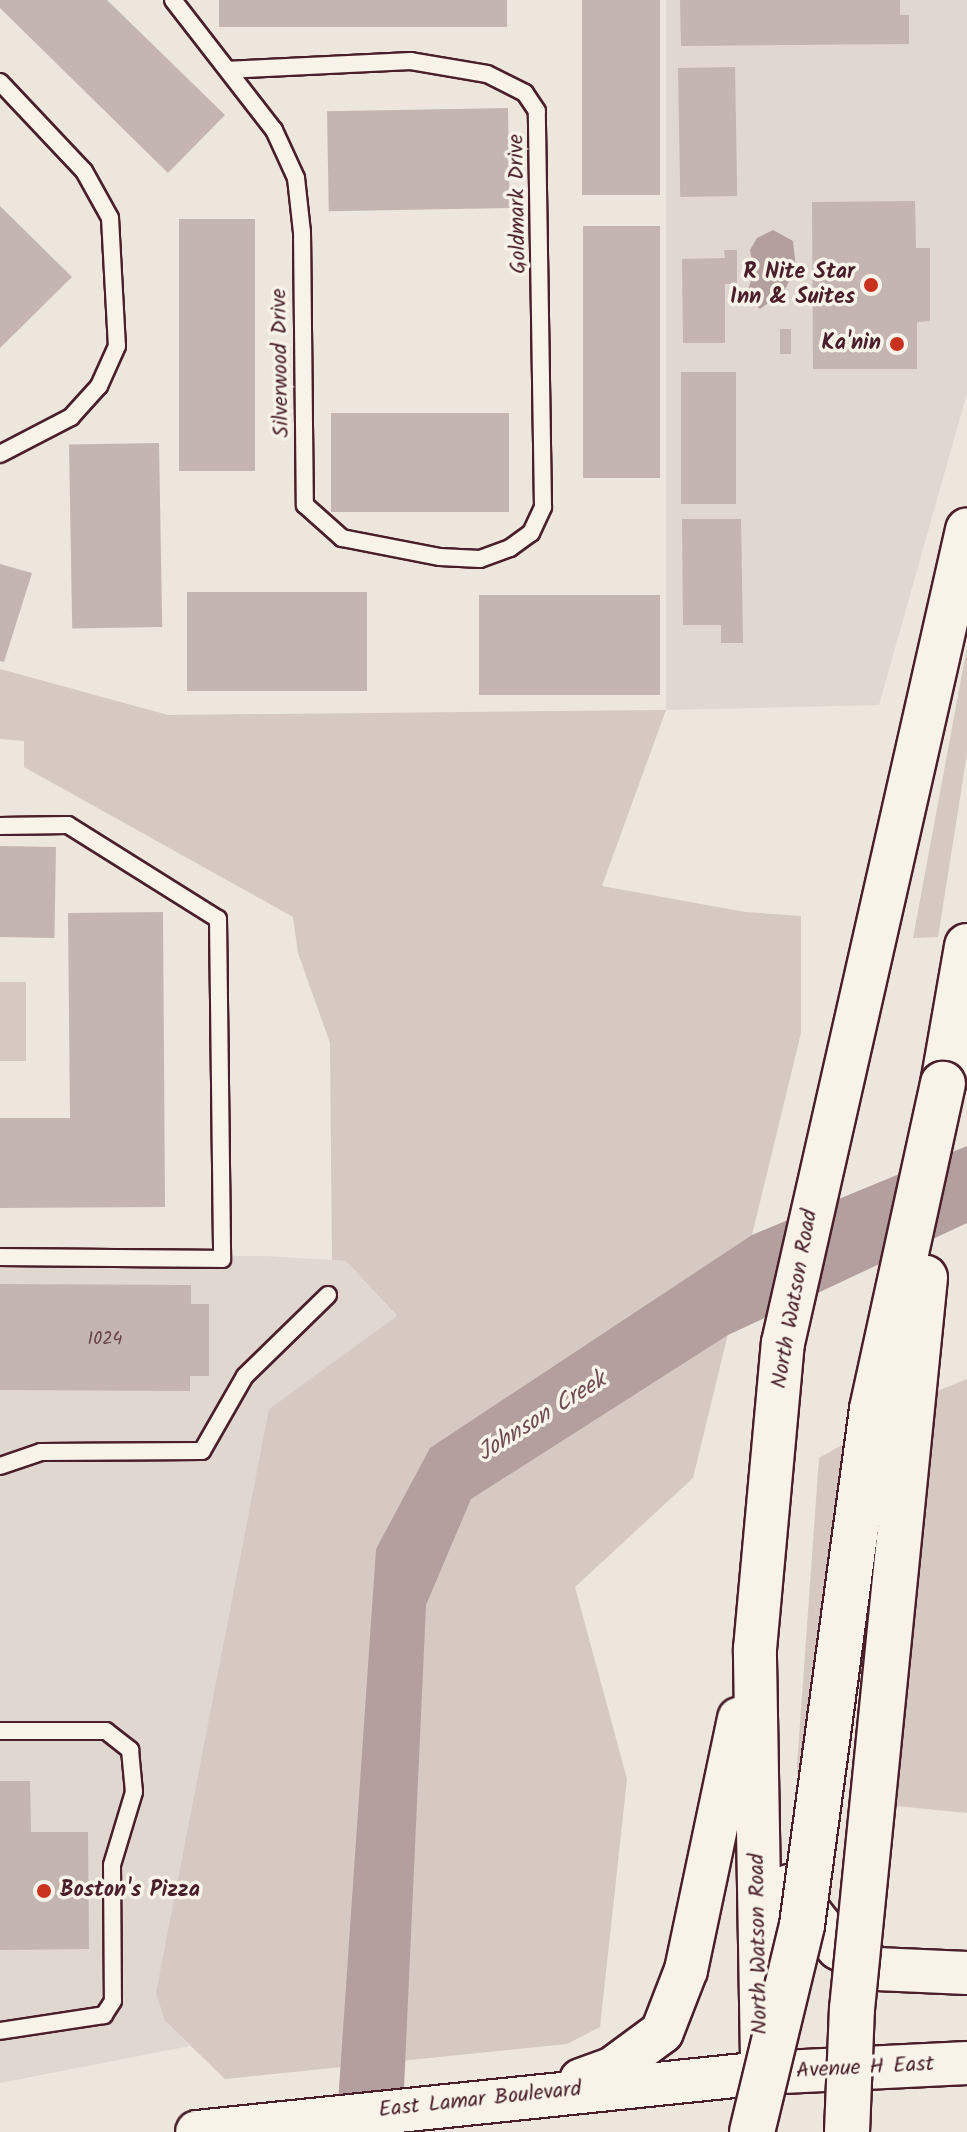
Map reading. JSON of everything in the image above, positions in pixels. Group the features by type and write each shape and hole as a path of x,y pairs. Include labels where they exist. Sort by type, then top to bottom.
{"highway":[{"path":"752,2132 802,1925 872,1409 943,1084 967,946"},
{"path":"847,2132 852,2009 943,1084"}],"main road":[{"name":"North Watson Road","path":"765,2132 755,1649 783,1343 817,1178 967,530"},
{"path":"542,2093 612,2069 662,2032 686,1970 755,1649"},
{"path":"756,1807 792,1894 838,1948 877,1969 967,1973"},
{"name":"Avenue H East","path":"763,2080 967,2063"},
{"name":"East Lamar Boulevard","path":"197,2132 542,2093 763,2080"}],"lane":[{"name":"Silverwood Drive","path":"173,0 274,130 296,178 302,232 305,505 342,538 440,557 480,559 510,548 531,533 536,522"},
{"name":"Goldmark Drive","path":"230,70 411,61 487,74 525,93 537,111 541,145 543,507 536,522"},
{"path":"0,82 84,171 110,218 117,346 99,386 71,417 0,454"},
{"path":"0,826 68,825 218,919 222,1259 0,1257"},
{"path":"0,1466 41,1452 202,1451 245,1376 328,1295"},
{"path":"0,1731 106,1731 130,1750 134,1792 112,1865 113,2001 104,2015 0,2031"}],"shaded area":[{"path":"666,0 967,0 967,393 879,705 666,710"},
{"path":"967,647 967,754 938,937 913,938"},
{"path":"0,669 168,715 666,710 602,886 745,912 801,916 801,1033 693,1478 575,1587 627,1779 600,2027 567,2044 225,2079 165,2021 156,1993 269,1409 397,1316 346,1261 332,1260 330,1043 298,953 293,917 24,767 24,741 0,739"},
{"path":"0,982 26,982 26,1061 0,1061"},
{"path":"266,1256 346,1261 397,1317 269,1409 165,2021 190,2046 0,2083 0,1258"},
{"path":"967,1379 967,1813 896,1806 935,1392"},
{"path":"856,1437 800,1810 797,1766 819,1458"}],"water":[{"path":"773,230 793,241 796,269 784,291 760,309 746,296 754,272 750,250 757,238"},
{"name":"Johnson Creek","path":"967,1146 967,1223 728,1335 471,1499 426,1605 402,2132 336,2132 376,1549 430,1448 752,1235"}],"building":[{"path":"0,0 107,0 225,115 168,173 0,8"},
{"path":"219,0 507,0 507,27 219,27"},
{"path":"582,0 660,0 660,195 582,195"},
{"path":"680,0 900,0 900,15 909,15 909,44 681,46"},
{"path":"735,67 737,196 680,197 678,68"},
{"path":"508,108 510,208 329,211 327,111"},
{"name":"R Nite Star Inn & Suites","path":"915,201 916,248 930,248 930,321 917,322 917,369 813,369 812,202"},
{"path":"0,206 72,277 0,348"},
{"path":"179,219 255,219 255,471 179,471"},
{"path":"583,226 660,226 660,478 583,478"},
{"path":"724,250 737,250 737,284 725,284 725,343 683,343 682,259 725,258"},
{"path":"780,329 791,329 791,354 780,354"},
{"path":"681,372 736,372 736,504 681,504"},
{"path":"331,413 509,413 509,512 331,512"},
{"path":"159,443 162,627 72,629 69,445"},
{"path":"682,519 741,519 743,643 721,643 721,625 683,625"},
{"path":"0,564 32,573 4,662 0,661"},
{"path":"187,592 367,592 367,691 187,691"},
{"path":"479,595 660,595 660,695 479,695"},
{"path":"0,846 56,847 54,938 0,937"},
{"path":"163,912 165,1207 0,1208 0,1118 70,1118 68,913"},
{"path":"0,1284 191,1285 191,1304 209,1304 209,1376 190,1376 190,1391 0,1390"},
{"name":"Boston's Pizza","path":"0,1781 30,1781 31,1832 88,1832 89,1949 0,1950"}],"place":[{"name":"R Nite Star Inn & Suites","path":"871,285"},
{"name":"Ka'nin","path":"897,344"},
{"name":"Boston's Pizza","path":"44,1891"}]}
